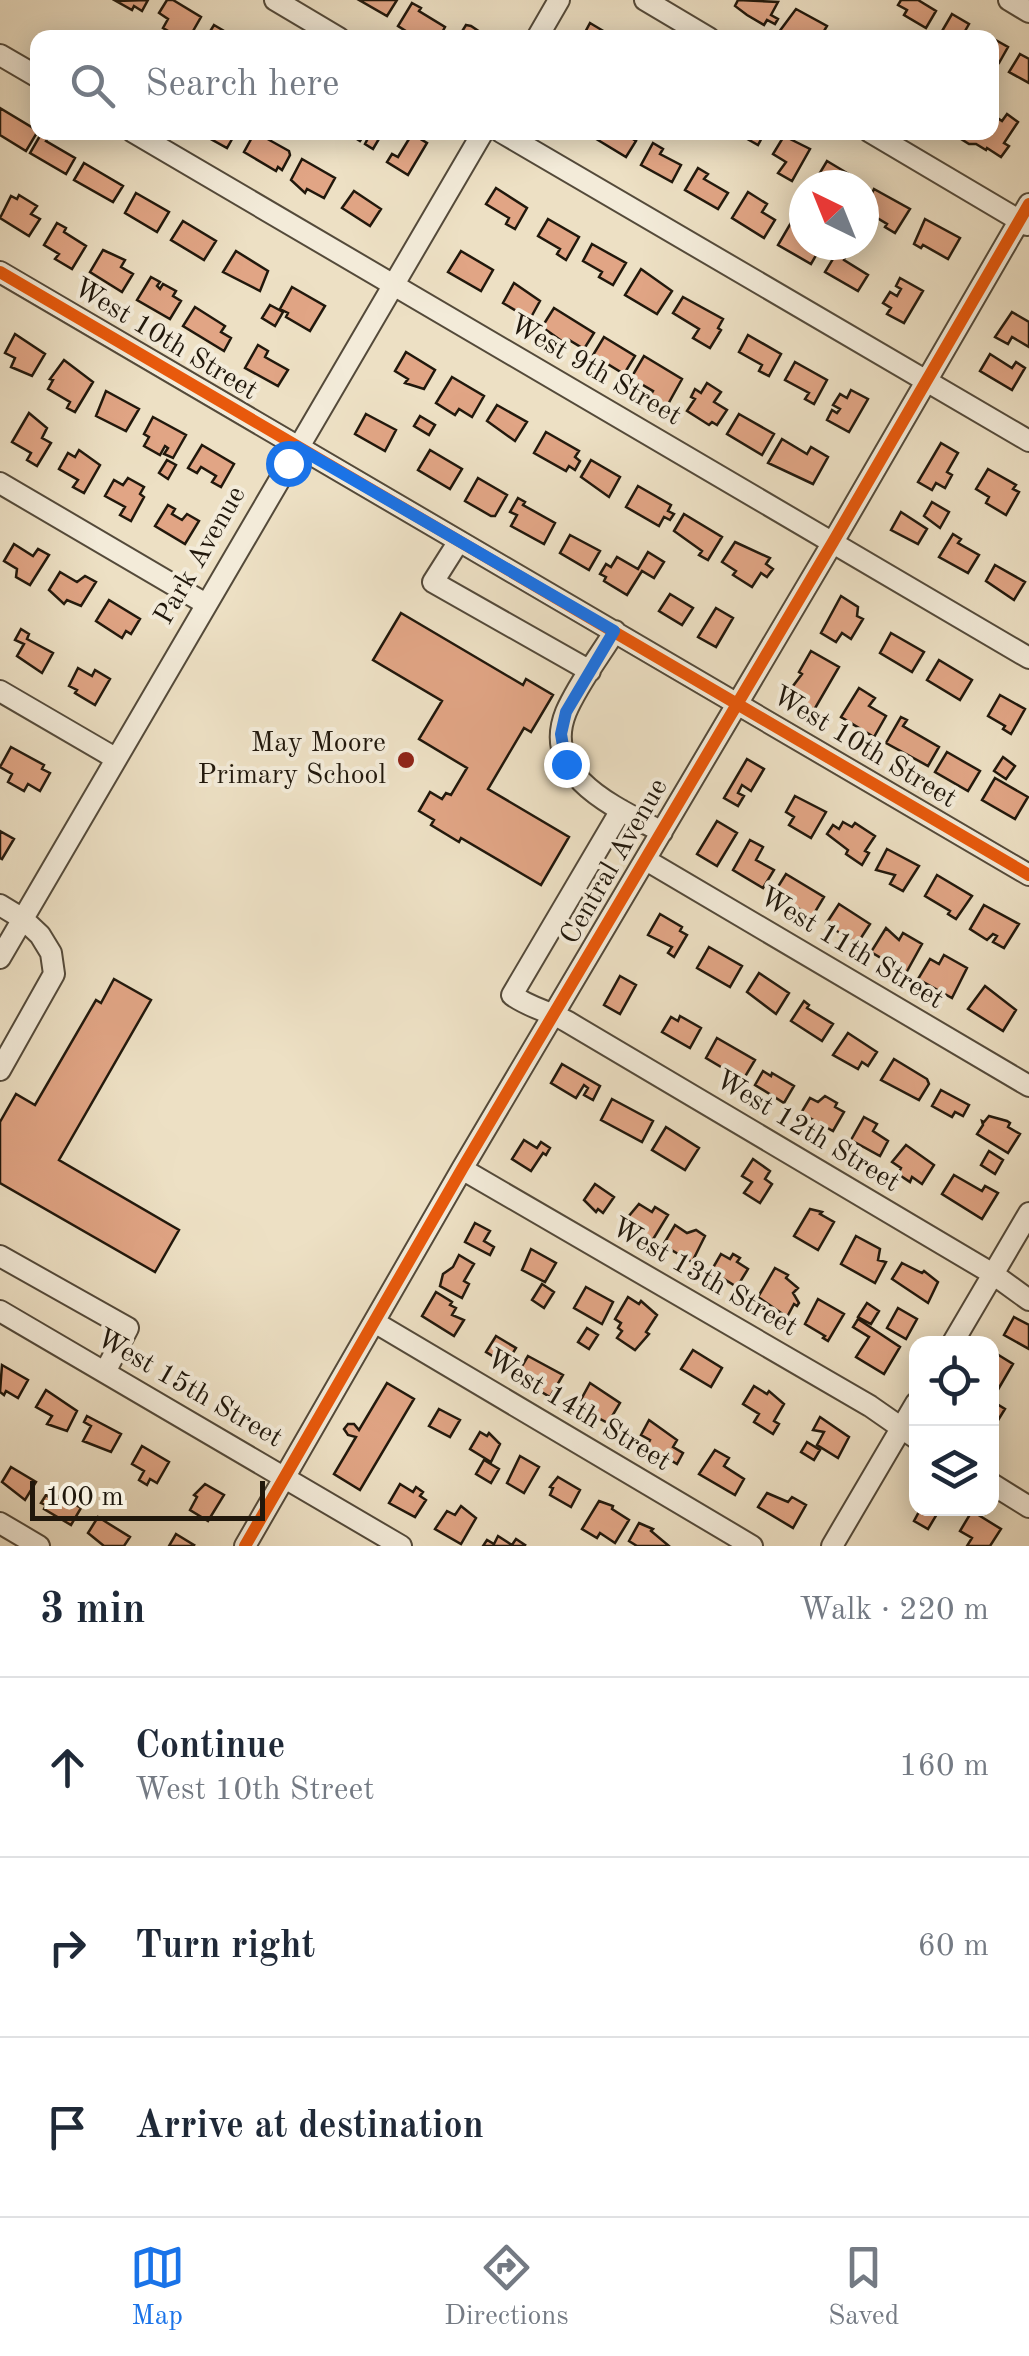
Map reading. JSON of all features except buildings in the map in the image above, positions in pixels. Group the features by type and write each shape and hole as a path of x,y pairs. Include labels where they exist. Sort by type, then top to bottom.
{"street":[{"path":"275,0 326,30"},
{"path":"541,30 558,0"},
{"path":"645,0 695,30"},
{"path":"1009,0 1029,12"},
{"path":"0,55 30,72"},
{"name":"West 9th Street","path":"147,140 1029,658"},
{"name":"Park Avenue","path":"0,958 478,140"},
{"path":"515,140 1029,441"},
{"path":"885,140 1026,217"},
{"name":"Central Avenue","path":"245,1546 462,1169 1026,217"},
{"name":"West 10th Street","path":"0,272 1029,874"},
{"path":"0,483 206,604"},
{"path":"459,541 433,582 590,671"},
{"path":"614,631 566,712 561,734 566,764 586,787 662,832"},
{"path":"0,691 115,758"},
{"name":"West 12th Street","path":"621,810 512,995 531,1009 555,1015 994,1274 1029,1300"},
{"name":"West 11th Street","path":"646,860 1029,1086"},
{"path":"0,905 23,918 40,935 51,953 54,974 0,1070"},
{"name":"West 13th Street","path":"462,1169 909,1432"},
{"path":"957,1336 1029,1213"},
{"path":"0,1256 128,1328 104,1372"},
{"name":"West 15th Street","path":"0,1312 401,1546"},
{"name":"West 14th Street","path":"376,1323 752,1546"},
{"path":"832,1546 909,1432"},
{"path":"999,1488 1029,1506"},
{"path":"0,1523 39,1546"}],"cycle path":[{"path":"245,1546 1029,204"},
{"path":"0,272 1029,875"}],"place":[{"name":"May Moore Primary School","path":"406,760"}],"route":[{"path":"288,463 297,447 614,631 566,712 561,734 566,764"}]}
